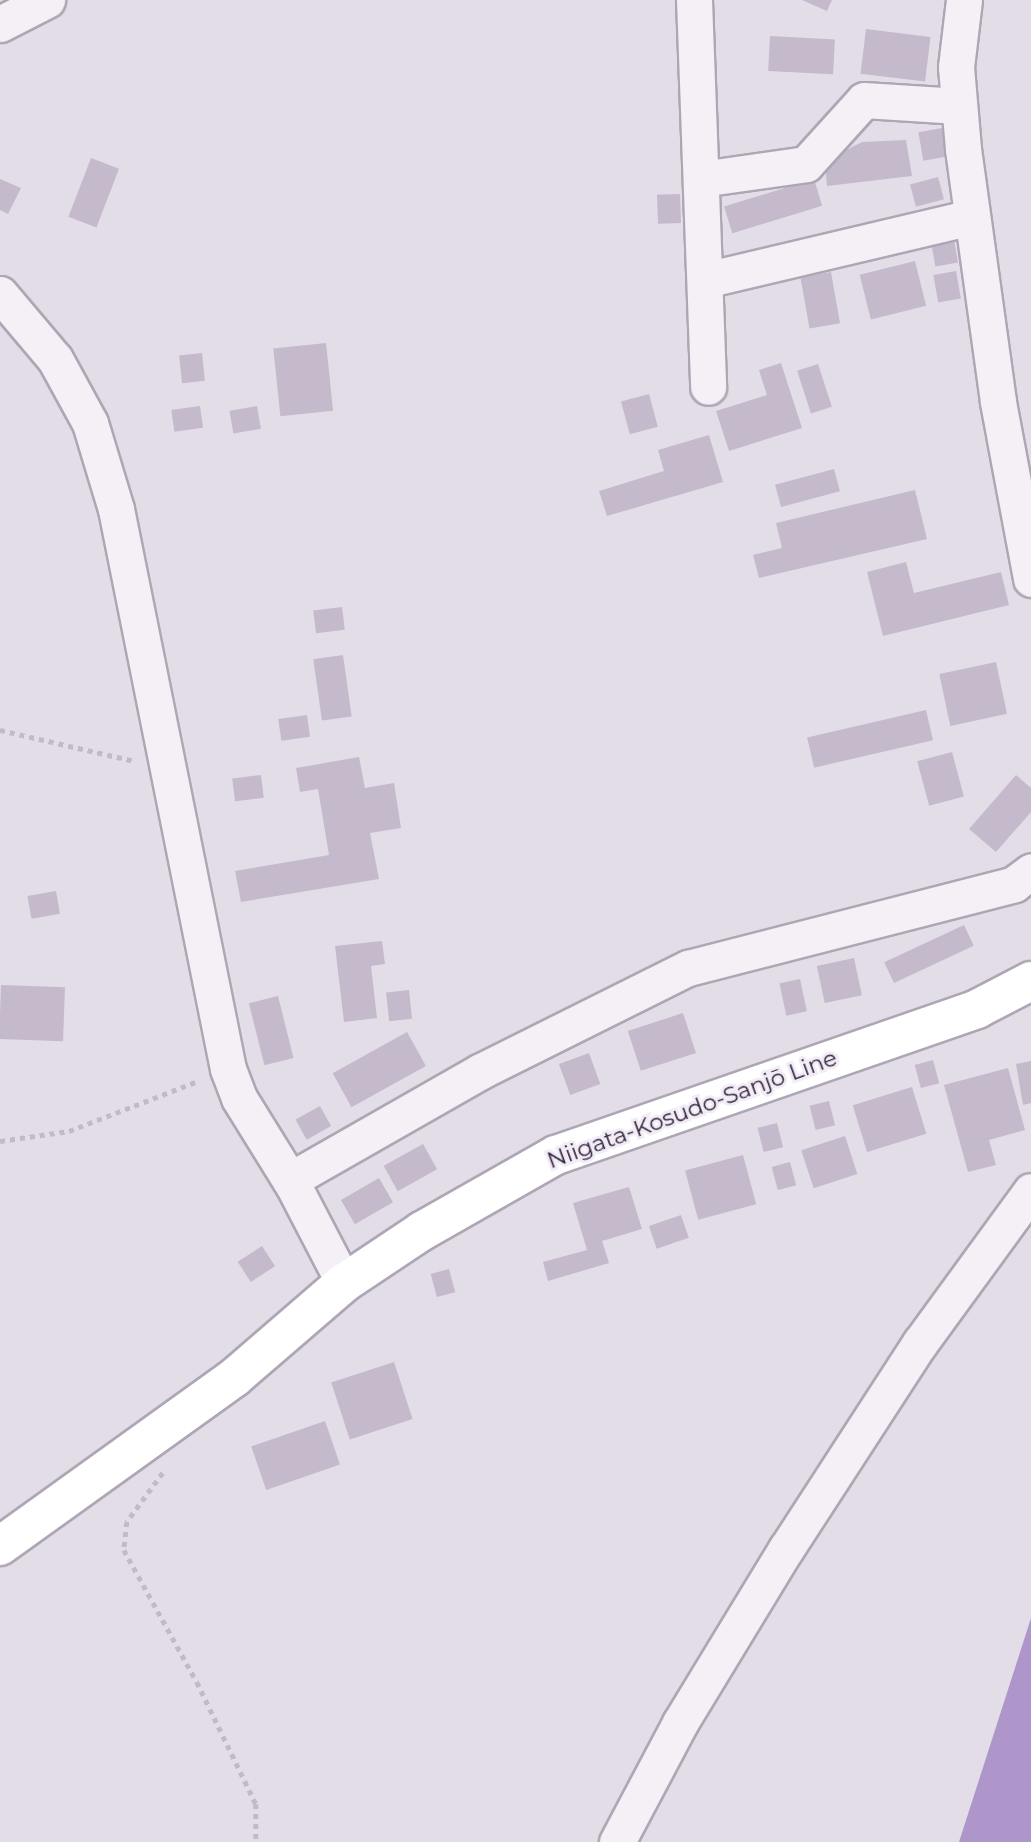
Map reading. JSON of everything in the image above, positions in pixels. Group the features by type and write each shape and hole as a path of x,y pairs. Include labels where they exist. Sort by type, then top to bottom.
{"main road":[{"name":"Niigata-Kosudo-Sanjō Line","path":"0,1546 235,1377 344,1283 422,1231 556,1155 977,1009 1031,981"}],"street":[{"path":"0,24 47,0"},
{"path":"694,0 708,387"},
{"path":"964,0 956,67 959,106 998,402 1031,579"},
{"path":"701,179 806,164 863,100 959,106"},
{"path":"705,280 972,217"},
{"path":"0,293 55,359 90,423 116,509 228,1069 239,1098 290,1180 344,1283"},
{"path":"290,1180 481,1071 688,968 988,892 1014,884 1031,871"},
{"path":"617,1842 680,1723 786,1549 920,1343 1031,1191"}],"path":[{"path":"0,730 169,769"},
{"path":"0,1141 69,1131 228,1069"},
{"path":"168,1466 127,1522 124,1550 197,1682 256,1804 256,1842"}],"shaded area":[{"path":"1031,1618 1031,1842 959,1842"}],"building":[{"path":"802,0 832,0 827,11"},
{"path":"866,29 931,37 925,82 861,74"},
{"path":"770,36 835,39 833,74 768,71"},
{"path":"942,128 947,157 923,161 918,132"},
{"path":"906,140 912,176 827,186 825,161 862,142"},
{"path":"91,158 119,169 96,228 68,217"},
{"path":"938,177 944,199 916,207 910,185"},
{"path":"0,179 21,188 8,214 0,210"},
{"path":"814,179 822,206 732,233 724,206"},
{"path":"680,194 681,223 658,224 657,195"},
{"path":"953,234 958,263 935,267 930,238"},
{"path":"915,261 926,306 871,319 860,275"},
{"path":"956,271 961,299 938,303 933,275"},
{"path":"831,272 840,323 810,329 800,277"},
{"path":"326,343 333,411 280,416 273,349"},
{"path":"202,353 205,381 182,383 179,355"},
{"path":"781,363 802,428 729,451 716,411 767,395 759,370"},
{"path":"818,364 832,407 811,414 797,371"},
{"path":"649,394 658,427 630,434 621,402"},
{"path":"200,406 203,428 174,432 171,410"},
{"path":"257,406 261,429 233,434 229,411"},
{"path":"709,435 723,482 607,516 599,491 664,471 658,450"},
{"path":"834,469 840,491 781,507 775,485"},
{"path":"915,490 927,539 759,578 753,555 782,548 776,523"},
{"path":"906,562 914,593 1001,572 1009,605 883,636 867,572"},
{"path":"342,607 345,630 316,633 313,611"},
{"path":"343,655 352,716 322,721 313,659"},
{"path":"996,662 1007,714 950,726 939,674"},
{"path":"926,710 933,740 814,768 807,737"},
{"path":"307,715 310,737 281,741 278,719"},
{"path":"952,752 964,796 929,806 917,761"},
{"path":"359,757 365,788 394,783 401,828 370,833 379,879 241,902 235,871 329,855 318,789 300,792 296,768"},
{"path":"261,775 264,798 235,801 232,779"},
{"path":"1016,775 1031,788 1031,812 996,852 969,829"},
{"path":"56,891 60,914 31,919 27,896"},
{"path":"964,925 974,946 894,983 884,962"},
{"path":"382,941 385,964 371,966 377,1018 344,1022 335,946"},
{"path":"854,958 862,995 825,1003 817,966"},
{"path":"800,979 807,1011 786,1016 779,983"},
{"path":"1,985 65,987 63,1041 0,1039"},
{"path":"409,990 412,1019 389,1021 386,992"},
{"path":"278,996 293,1058 264,1065 249,1003"},
{"path":"683,1013 696,1053 641,1071 628,1031"},
{"path":"407,1032 426,1066 352,1107 333,1073"},
{"path":"589,1053 600,1084 570,1095 559,1064"},
{"path":"933,1060 939,1083 921,1088 915,1065"},
{"path":"1031,1061 1031,1103 1023,1105 1016,1064"},
{"path":"1008,1068 1025,1130 989,1140 996,1165 968,1172 944,1085"},
{"path":"912,1087 926,1134 867,1152 853,1105"},
{"path":"829,1101 835,1125 816,1130 810,1106"},
{"path":"320,1106 331,1126 307,1140 296,1120"},
{"path":"777,1123 783,1147 764,1152 758,1128"},
{"path":"845,1136 857,1174 814,1188 801,1150"},
{"path":"423,1144 437,1169 398,1191 384,1166"},
{"path":"743,1155 756,1204 698,1220 685,1171"},
{"path":"790,1162 796,1185 778,1190 772,1167"},
{"path":"379,1178 393,1202 355,1224 341,1200"},
{"path":"629,1187 642,1229 602,1241 609,1263 548,1281 543,1262 587,1250 573,1203"},
{"path":"681,1215 689,1238 657,1249 649,1226"},
{"path":"262,1246 275,1266 251,1282 238,1262"},
{"path":"449,1269 455,1292 437,1297 431,1274"},
{"path":"394,1362 413,1419 350,1439 331,1382"},
{"path":"325,1421 340,1464 266,1490 251,1446"}]}
